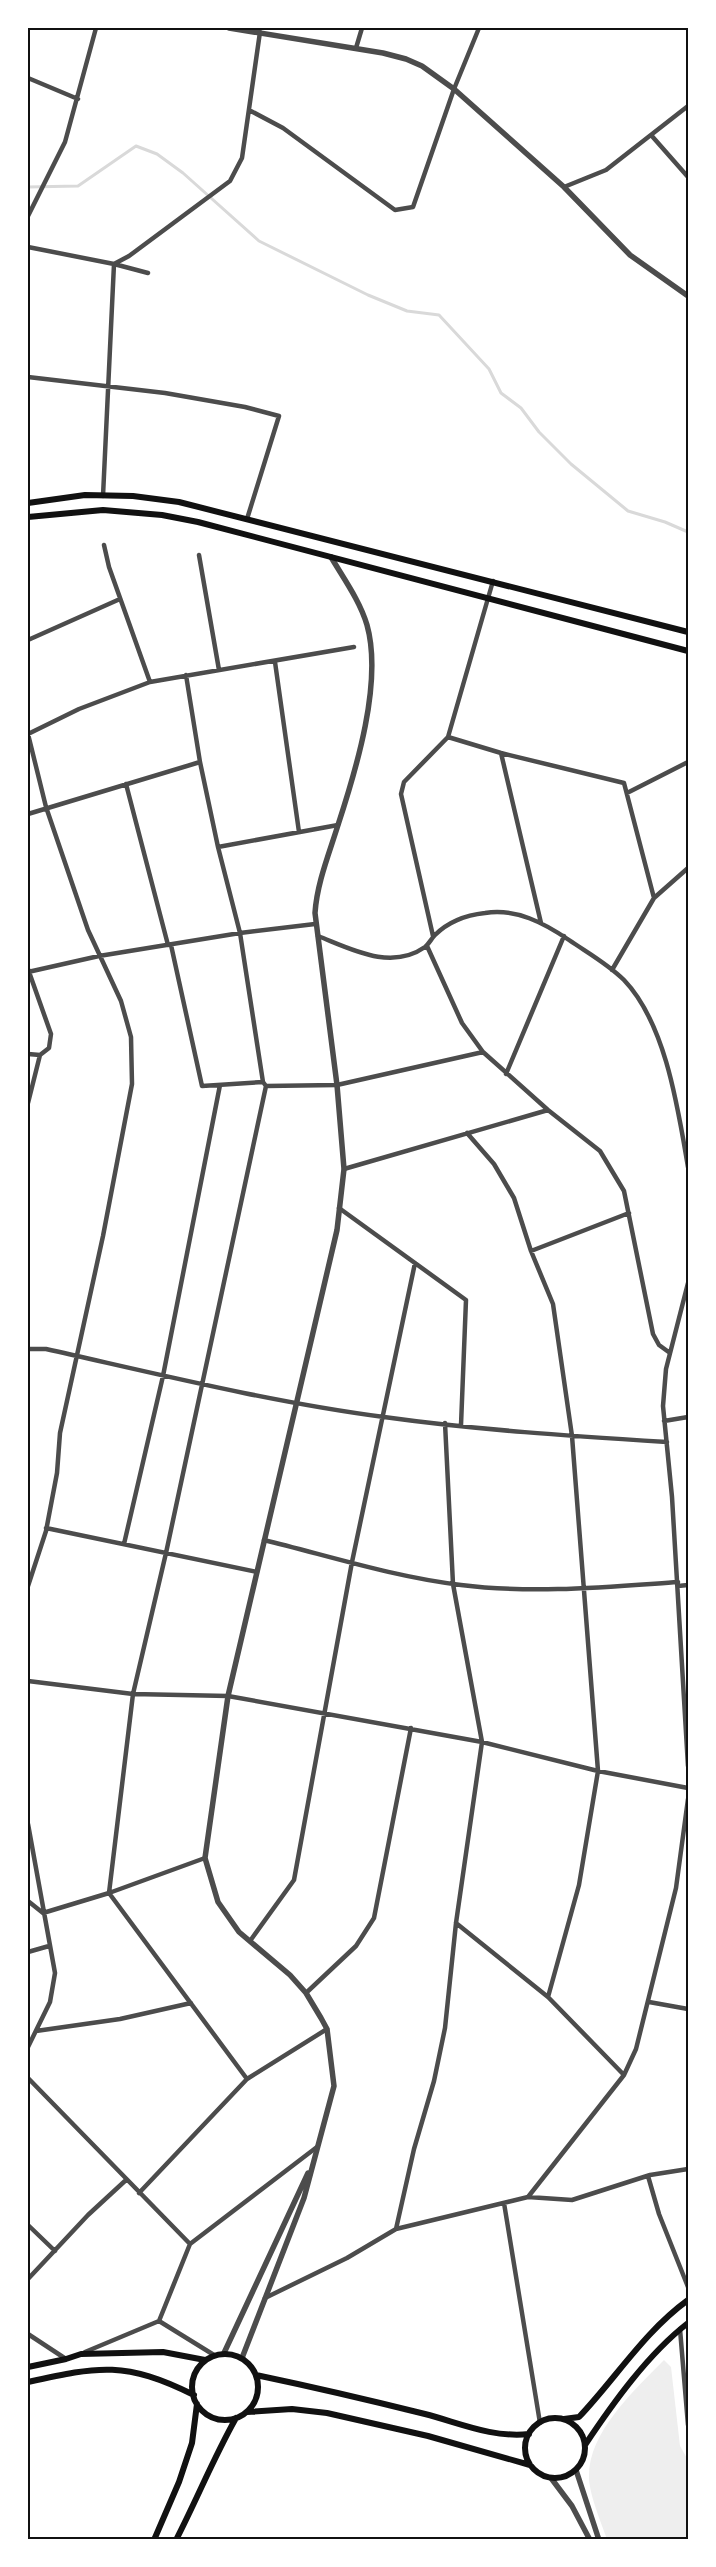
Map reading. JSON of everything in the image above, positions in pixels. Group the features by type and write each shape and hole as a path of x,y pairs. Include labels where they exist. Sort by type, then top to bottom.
{"main road":[{"path":"28,503 85,495 133,496 179,502 688,632"},
{"path":"28,517 103,510 162,515 198,522 688,650"},
{"path":"530,2464 526,2450 529,2434 540,2423 553,2418 579,2417 636,2348 670,2313 688,2300"},
{"path":"247,2412 258,2394 256,2374 251,2365 242,2358 224,2353 214,2355 205,2360 194,2376 194,2396 197,2404 210,2416 228,2420 247,2412 292,2409 327,2413 428,2436 530,2464 543,2475 551,2478 568,2475 576,2470 581,2462 585,2445 610,2408 680,2329 688,2323"},
{"path":"28,2367 66,2360 81,2354 163,2352 205,2360"},
{"path":"28,2382 86,2369 112,2369 161,2379 194,2396"},
{"path":"256,2374 418,2412 486,2433 512,2436 529,2434"},
{"path":"154,2540 180,2482 190,2451 197,2404"},
{"path":"176,2540 200,2494 220,2447 236,2418"},
{"path":"563,2419 578,2429 585,2445"}],"street":[{"path":"28,216 65,142 96,28"},
{"path":"229,28 356,48 406,59 454,88 564,187 630,255 688,296"},
{"path":"356,48 362,28"},
{"path":"249,110 283,128 395,210 413,207 454,88 479,28"},
{"path":"114,264 129,256 230,181 242,158 260,32"},
{"path":"28,78 78,99"},
{"path":"564,187 606,170 688,106"},
{"path":"651,135 688,177"},
{"path":"28,247 114,264 148,273"},
{"path":"102,496 114,264"},
{"path":"28,377 174,394 279,416 247,519"},
{"path":"104,545 120,599 150,682"},
{"path":"199,555 219,670"},
{"path":"242,2358 304,2198 334,2086 327,2030 306,1993 280,1966 239,1932 218,1902 205,1858 228,1696 336,1230 344,1169 337,1085 315,924 318,891 362,736 371,680 372,659 366,623 348,584 332,558"},
{"path":"433,936 401,794 404,782 448,737 493,581"},
{"path":"28,640 120,599"},
{"path":"28,1586 46,1528 57,1473 60,1434 78,1356 132,1084 131,1038 120,1001 99,956 46,807 28,734 79,710 150,682 276,662 354,647"},
{"path":"276,662 299,832"},
{"path":"186,675 200,762 218,847 240,932 264,1084 203,1386 133,1694 109,1893 247,2079"},
{"path":"448,737 501,753 624,783 654,898"},
{"path":"501,753 541,923"},
{"path":"28,814 200,762"},
{"path":"627,793 688,762"},
{"path":"126,784 169,945 202,1086 264,1084 337,1085 483,1052"},
{"path":"218,847 338,825"},
{"path":"612,970 654,898 688,868"},
{"path":"318,936 362,953 385,958 409,954 427,946 433,936 454,921 485,913 510,912 541,923 564,936 612,970 635,994 652,1025 680,1117 688,1167"},
{"path":"28,1103 40,1055 49,1048 50,1034 28,970 240,932 315,924"},
{"path":"506,1074 564,936"},
{"path":"427,946 462,1022 483,1052 548,1110 600,1151 624,1191 653,1334 659,1345 670,1353"},
{"path":"28,1054 40,1055"},
{"path":"124,1544 163,1376 220,1085"},
{"path":"344,1169 548,1110"},
{"path":"468,1133 494,1164 514,1198 531,1251 556,1315 572,1436 598,1771 578,1885 548,1997"},
{"path":"339,1208 466,1300 461,1425"},
{"path":"531,1251 629,1212"},
{"path":"250,1941 294,1880 352,1562 415,1263"},
{"path":"688,1283 670,1353 664,1388 664,1421 678,1584 688,1766"},
{"path":"28,1349 46,1349 203,1386 384,1417 572,1436 666,1442"},
{"path":"664,1421 688,1417"},
{"path":"396,2229 414,2149 434,2081 446,2028 456,1923 482,1742 453,1584 445,1423"},
{"path":"46,1528 257,1572"},
{"path":"264,1540 453,1584 584,1589 688,1585"},
{"path":"28,1681 133,1694 228,1696 482,1742 598,1771 688,1788"},
{"path":"306,1993 356,1946 374,1918 411,1728"},
{"path":"528,2197 624,2075 636,2050 676,1888 688,1798"},
{"path":"28,1824 55,1973 50,2002 28,2047"},
{"path":"43,1913 109,1893 205,1858"},
{"path":"28,1901 43,1913"},
{"path":"456,1923 548,1997 624,2075"},
{"path":"28,1952 50,1946"},
{"path":"36,2031 120,2019 191,2002"},
{"path":"649,2002 688,2009"},
{"path":"139,2193 247,2079 327,2030"},
{"path":"28,2078 190,2244"},
{"path":"81,2354 159,2320 190,2244 318,2146"},
{"path":"224,2353 314,2160"},
{"path":"265,2298 347,2258 396,2229 528,2197 572,2200 648,2176 688,2169"},
{"path":"648,2176 659,2214 688,2287"},
{"path":"28,2279 88,2215 126,2180"},
{"path":"504,2203 540,2423"},
{"path":"28,2225 55,2251"},
{"path":"159,2320 214,2355"},
{"path":"680,2329 688,2425"},
{"path":"28,2334 66,2360"},
{"path":"576,2470 599,2540"},
{"path":"551,2478 572,2506 590,2540"}],"shaded area":[{"path":"664,2360 671,2367 680,2446 688,2460 688,2536 679,2540 607,2539 591,2491 589,2477 591,2460 596,2444 615,2413 627,2398"}],"waterway":[{"path":"28,187 78,186 136,146 157,154 183,173 259,241 368,295 407,311 439,315 489,369 501,393 521,408 539,432 571,464 628,511 665,522 688,532"}]}
